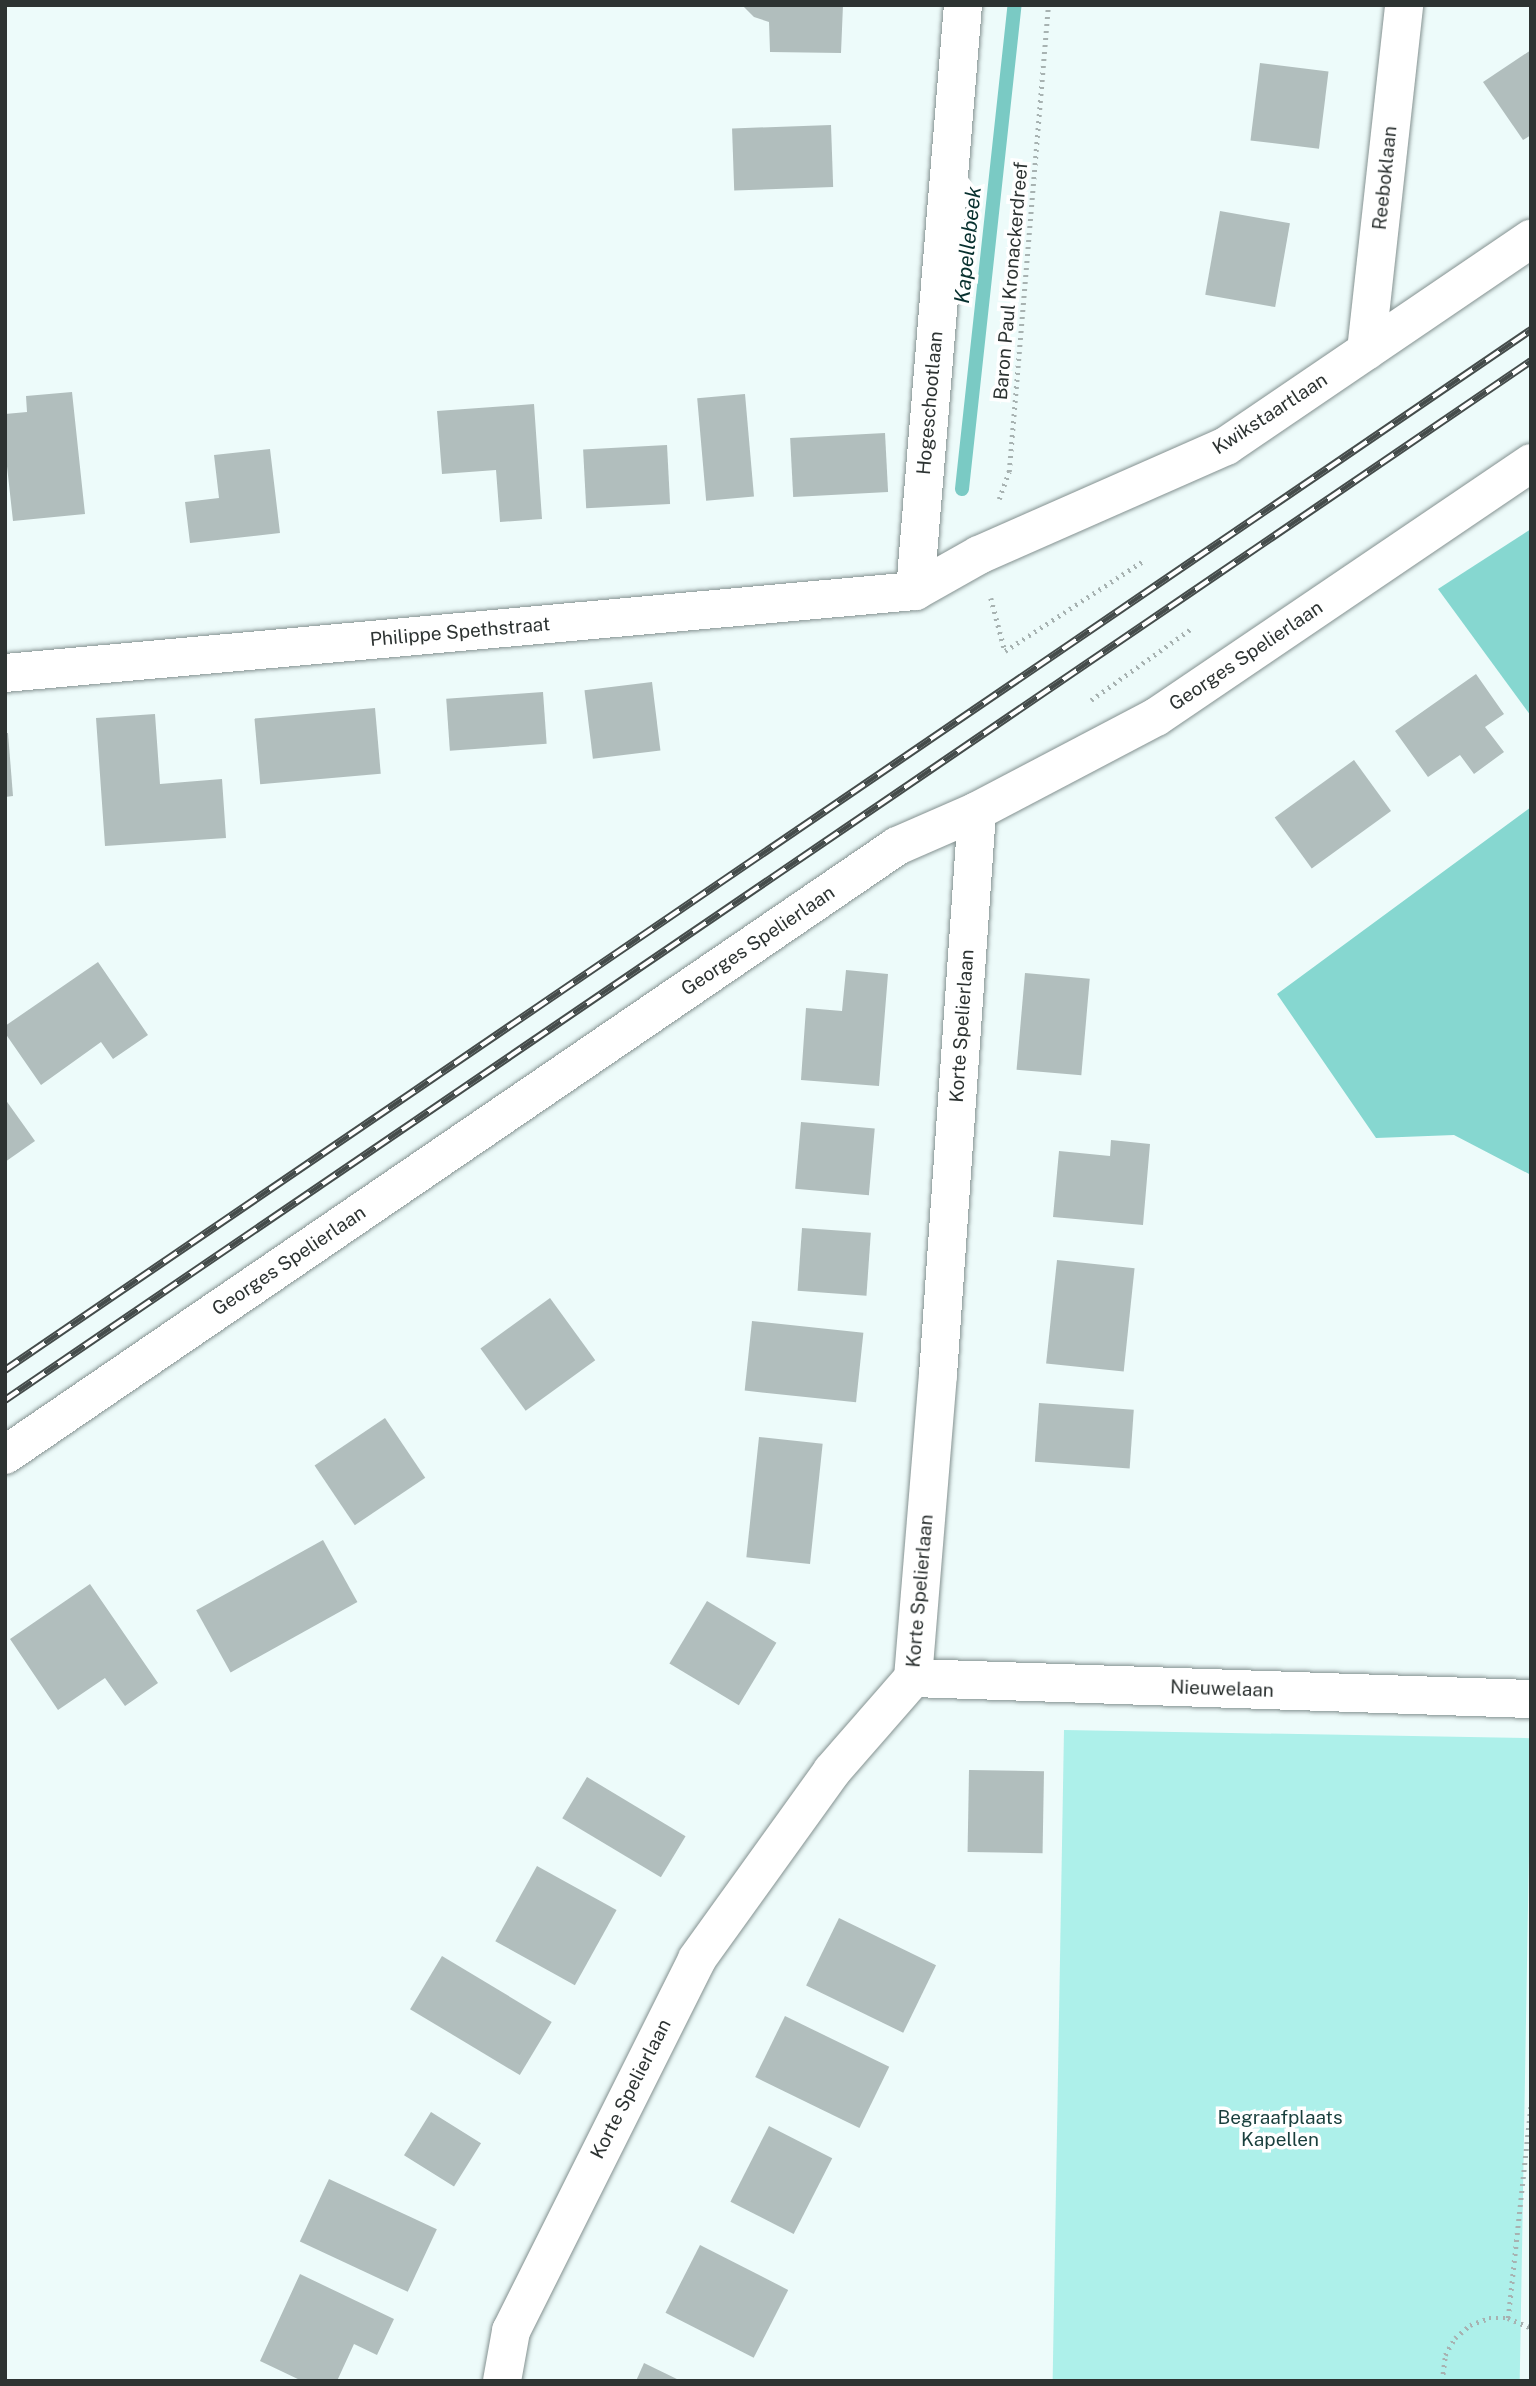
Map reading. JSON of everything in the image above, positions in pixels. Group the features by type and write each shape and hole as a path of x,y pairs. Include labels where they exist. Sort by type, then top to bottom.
{"street":[{"name":"Hogeschootlaan","path":"915,591 963,5"},
{"name":"Reeboklaan","path":"1366,351 1404,5"},
{"name":"Kwikstaartlaan","path":"915,591 979,555 1226,446 1531,239"},
{"name":"Georges Spelierlaan","path":"5,1455 897,846 977,811 1156,717 1531,463"},
{"name":"Philippe Spethstraat","path":"5,673 915,591"},
{"name":"Korte Spelierlaan","path":"502,2381 511,2331 698,1959 832,1771 913,1678 936,1401 977,811"},
{"name":"Nieuwelaan","path":"913,1678 1531,1699"}],"path":[{"name":"Baron Paul Kronackerdreef","path":"979,555 1009,472 1048,5"},
{"path":"979,555 1005,651 1143,561"},
{"path":"1508,2318 1531,2102"},
{"path":"1442,2381 1445,2355 1455,2338 1470,2326 1489,2318 1508,2318 1531,2328"}],"green space":[{"name":"Begraafplaats Kapellen","path":"1064,1730 1531,1738 1520,2381 1053,2381"}],"shaded area":[{"path":"1531,529 1531,716 1438,589"},
{"path":"1531,807 1531,1175 1454,1135 1376,1138 1277,994"}],"building":[{"path":"742,5 843,5 841,53 770,52 769,22 754,17"},
{"path":"1531,50 1531,135 1523,140 1483,82"},
{"path":"1260,63 1328,71 1319,149 1250,140"},
{"path":"831,125 833,187 734,190 732,128"},
{"path":"1220,211 1290,223 1275,307 1205,295"},
{"path":"72,392 85,514 13,521 5,448 5,414 27,412 26,396"},
{"path":"745,394 754,497 706,501 697,398"},
{"path":"534,404 542,519 500,522 496,470 442,474 437,411"},
{"path":"885,433 888,492 793,497 790,438"},
{"path":"667,445 670,504 586,508 583,449"},
{"path":"270,449 280,533 190,543 185,502 219,498 214,455"},
{"path":"1476,674 1504,714 1485,727 1504,752 1474,774 1460,755 1428,777 1395,731"},
{"path":"652,682 660,750 593,759 585,690"},
{"path":"543,692 547,744 450,751 446,699"},
{"path":"375,708 381,774 260,784 254,719"},
{"path":"155,714 160,784 222,779 226,838 105,846 96,718"},
{"path":"5,733 8,733 13,796 5,797"},
{"path":"1354,760 1391,811 1312,869 1275,818"},
{"path":"98,962 148,1035 113,1059 101,1042 41,1085 5,1033 5,1026"},
{"path":"846,970 888,974 879,1086 801,1080 806,1008 842,1011"},
{"path":"1025,973 1090,979 1081,1075 1017,1070"},
{"path":"5,1099 35,1141 5,1162"},
{"path":"801,1122 875,1128 869,1195 795,1189"},
{"path":"1111,1140 1150,1144 1143,1225 1053,1217 1059,1151 1110,1156"},
{"path":"802,1228 871,1233 866,1296 798,1291"},
{"path":"1057,1260 1135,1268 1124,1372 1046,1363"},
{"path":"550,1298 595,1360 526,1411 480,1349"},
{"path":"752,1321 863,1333 856,1402 745,1391"},
{"path":"1039,1403 1134,1410 1130,1468 1035,1462"},
{"path":"385,1418 425,1478 355,1525 315,1466"},
{"path":"759,1437 823,1444 810,1564 746,1557"},
{"path":"323,1540 357,1602 231,1672 196,1610"},
{"path":"90,1584 158,1683 125,1706 105,1678 58,1710 10,1639"},
{"path":"707,1601 776,1643 739,1705 669,1664"},
{"path":"969,1770 1044,1771 1043,1853 968,1852"},
{"path":"587,1777 686,1836 661,1877 562,1818"},
{"path":"537,1866 617,1910 575,1985 495,1941"},
{"path":"839,1918 936,1965 903,2033 806,1985"},
{"path":"442,1956 552,2022 520,2075 410,2009"},
{"path":"785,2016 889,2067 859,2128 755,2077"},
{"path":"431,2112 481,2143 454,2187 404,2155"},
{"path":"769,2126 832,2158 794,2234 730,2202"},
{"path":"329,2179 437,2229 408,2292 300,2242"},
{"path":"700,2245 788,2290 754,2358 665,2313"},
{"path":"300,2274 394,2319 377,2355 354,2344 337,2381 302,2381 260,2361"},
{"path":"644,2363 681,2381 636,2381"}],"waterway":[{"name":"Kapellebeek","path":"962,489 1015,5"}],"railway":[{"path":"5,1370 1531,330"},
{"path":"5,1400 1531,361"}]}
